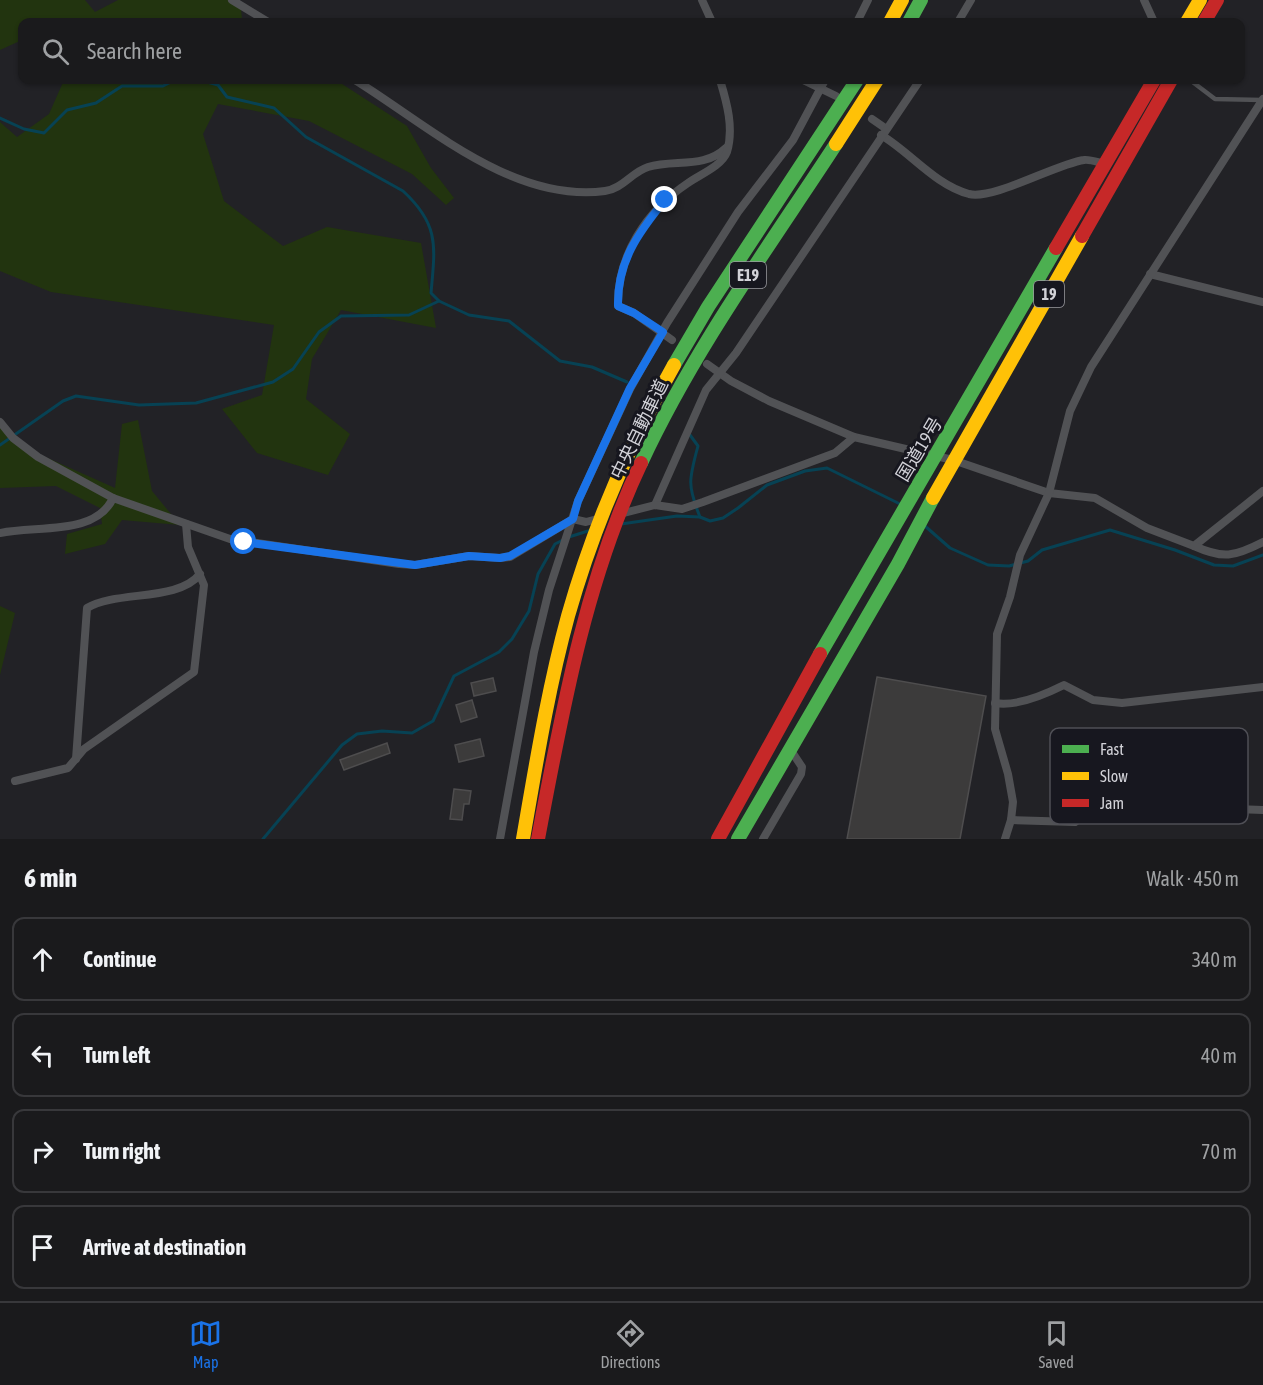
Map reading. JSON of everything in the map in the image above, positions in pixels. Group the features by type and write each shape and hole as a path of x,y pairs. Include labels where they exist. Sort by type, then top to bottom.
{"highway":[{"path":"892,18 902,0"},
{"path":"911,18 921,0"},
{"path":"1189,18 1200,0"},
{"path":"1206,18 1217,0"},
{"name":"中央自動車道","path":"523,839 550,693 586,560 642,423 689,338 855,84"},
{"name":"中央自動車道","path":"538,839 576,652 600,566 634,478 656,429 703,346 874,84"},
{"name":"国道19号","path":"718,839 897,521 938,455 1153,84"},
{"name":"国道19号","path":"738,839 1169,84"}],"street":[{"path":"232,0 261,18"},
{"path":"702,0 710,18"},
{"path":"858,18 868,0"},
{"path":"960,18 971,0"},
{"path":"1143,0 1152,18"},
{"path":"361,84 486,165 534,186 571,192 605,191 615,189 637,171 648,167 704,162 726,148"},
{"path":"672,340 634,313 618,306 624,263 634,238 665,200 716,165 727,153 730,122 721,84"},
{"path":"500,839 534,652 578,501 630,388 738,212 793,140 822,84"},
{"path":"824,84 836,96"},
{"path":"655,505 706,390 736,353 883,131 917,84"},
{"path":"1005,839 1011,820 1012,796 995,729 997,634 1014,584 1020,555 1049,493 1076,395 1150,274 1263,99"},
{"path":"872,119 945,184 971,195 1006,188 1085,160 1106,164"},
{"path":"1150,274 1263,302"},
{"path":"707,364 769,401 854,437 938,455 1049,493 1095,498 1147,528 1222,556 1247,550 1263,542"},
{"path":"0,422 13,438 38,457 113,498 186,524 244,542 415,565 469,556 500,558 510,556 572,523 586,522 655,505 682,509 835,453 854,437"},
{"path":"1194,546 1263,491"},
{"path":"0,533 85,524 107,510 113,498"},
{"path":"15,781 68,768 84,749 194,672 204,585 188,547 186,524"},
{"path":"76,759 87,608 98,602 164,591 190,583 200,573"},
{"path":"995,703 1006,705 1048,693 1064,685 1093,700 1122,703 1263,687"},
{"path":"763,839 801,774 802,767 790,749"},
{"path":"1248,809 1263,810"},
{"path":"1011,820 1050,821"}],"lane":[{"path":"1195,84 1215,99 1263,99"}],"green space":[{"path":"0,0 85,0 95,12 118,0 240,0 242,18 18,18 18,42 0,50"},
{"path":"62,84 342,84 407,126 431,168 454,198 446,205 412,174 309,121 218,104 203,134 224,201 283,246 327,227 421,243 436,328 341,310 312,359 306,399 350,434 328,475 257,453 222,409 262,395 274,325 51,292 0,271 0,122 17,137 49,114"},
{"path":"138,420 152,491 180,525 122,520 105,544 65,554 67,534 102,524 100,508 56,486 0,488 0,424 14,443 115,488 122,424"},
{"path":"0,606 15,613 0,675"}],"building":[{"path":"877,677 986,696 960,839 847,839"},
{"path":"493,678 496,691 474,696 471,683"},
{"path":"472,700 477,717 461,722 456,705"},
{"path":"480,739 484,756 459,762 455,745"},
{"path":"387,743 390,753 344,770 340,760"},
{"path":"454,789 471,791 469,804 464,804 462,820 450,819"}],"waterway":[{"path":"0,118 24,129 44,133 67,110 96,103 122,86 163,86 167,84"},
{"path":"214,84 218,85 227,97 274,108 306,137 403,191 424,215 429,226 434,249 431,293 439,301 469,315 509,321 560,361 592,367 627,382"},
{"path":"0,445 63,401 76,396 139,405 196,403 273,382 293,369 319,332 341,316 409,315 439,301"},
{"path":"690,435 698,446 691,489 700,517"},
{"path":"621,524 677,516 700,517 710,521 723,518 767,485 805,471 827,468 902,505"},
{"path":"925,526 950,548 988,565 1009,566 1028,561 1042,550 1110,530 1214,565 1233,566 1263,555"},
{"path":"569,537 591,530"},
{"path":"263,839 342,745 357,734 382,731 412,733 433,721 454,676 499,652 512,639 529,611 538,574 555,544 563,540"}],"traffic: fast":[{"path":"911,18 921,0"},
{"path":"674,365 708,307 854,84"},
{"path":"641,463 708,339 836,144"},
{"path":"820,654 1056,248"},
{"path":"738,839 898,564 933,498"}],"traffic: slow":[{"path":"892,18 902,0"},
{"path":"1189,18 1200,0"},
{"path":"836,144 874,84"},
{"path":"933,498 1082,236"},
{"path":"523,839 548,699 578,583 627,456 674,365"}],"traffic: jam":[{"path":"1206,18 1217,0"},
{"path":"1056,248 1152,84"},
{"path":"1082,236 1169,84"},
{"path":"538,839 566,695 590,600 621,508 641,463"},
{"path":"718,839 820,654"}],"route":[{"path":"244,542 415,565 458,557 500,558 510,556 519,553 550,531 573,519 578,501 630,388 663,332 634,313 618,306 618,296 624,263 634,238 665,200"}]}
